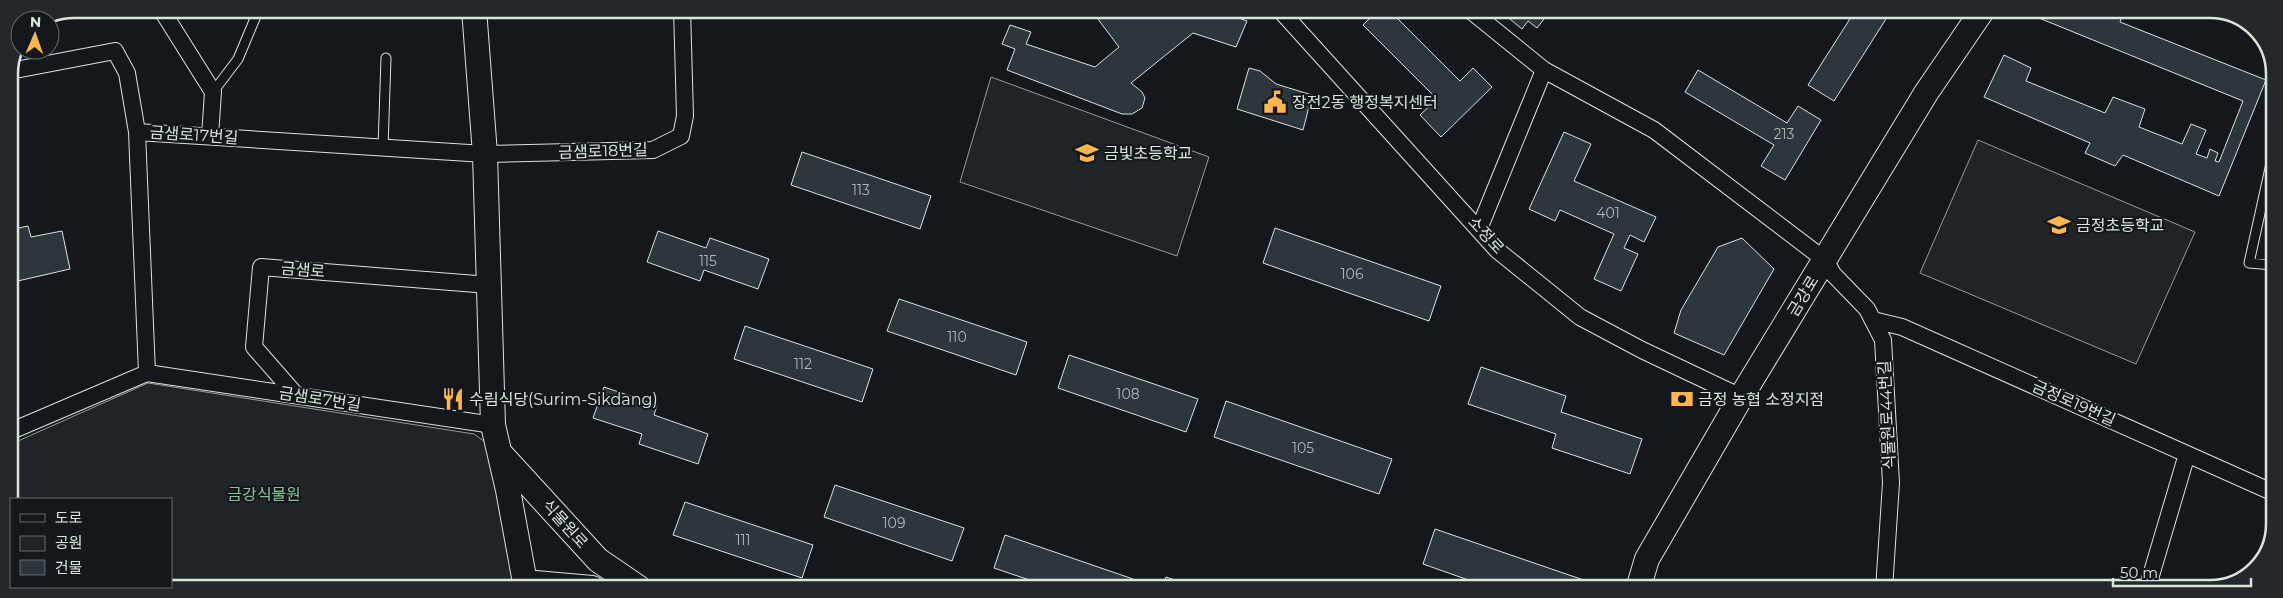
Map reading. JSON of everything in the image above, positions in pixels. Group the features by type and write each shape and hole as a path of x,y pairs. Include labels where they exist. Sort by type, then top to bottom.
{"main road":[{"path":"475,17 485,154 493,425 508,490 524,580"},
{"name":"금강로","path":"1641,580 1647,559 1741,397 1926,92 1978,17"},
{"name":"식물원로","path":"499,452 598,560 627,580"}],"street":[{"path":"166,17 213,92 210,136"},
{"name":"금샘로18번길","path":"485,154 653,150 681,136 685,116 682,17"},
{"name":"소정로","path":"1286,17 1497,250 1580,316 1642,350 1741,397"},
{"name":"식물원로44번길","path":"1479,17 1544,70 1654,130 1825,260 1833,274 1867,309 1884,340 1891,483 1885,580"},
{"name":"금샘로17번길","path":"18,69 115,51 127,73 137,132 485,154"},
{"path":"1479,229 1544,70"},
{"path":"18,428 147,373 137,132"},
{"name":"금샘로","path":"296,395 254,347 261,266 489,284"},
{"name":"금정로19번길","path":"1873,320 1902,327 2266,489"},
{"name":"금샘로7번길","path":"147,373 493,425"},
{"path":"2150,580 2187,454"}],"lane":[{"path":"213,92 238,59 256,17"},
{"path":"383,147 386,58"},
{"path":"2265,189 2249,263 2265,264"}],"green space":[{"path":"991,77 1209,157 1177,256 960,182"},
{"path":"1978,140 2195,232 2136,364 1920,273"},
{"name":"금강식물원","path":"148,383 474,434 499,452 524,580 172,580 172,498 18,498 18,441"}],"building":[{"name":"금빛초등학교","path":"1096,17 1236,17 1247,21 1236,47 1193,33 1131,83 1142,92 1145,98 1142,108 1132,114 1122,114 1007,70 1015,49 1002,44 1010,25 1031,32 1026,44 1095,67 1119,47"},
{"path":"1371,17 1396,17 1460,81 1473,68 1492,87 1441,137 1420,115 1437,99 1363,25"},
{"path":"1507,17 1546,17 1537,28 1528,21 1522,29"},
{"path":"1851,17 1887,17 1834,101 1808,85"},
{"name":"금정초등학교","path":"2122,17 2120,22 2265,80 2219,196 2123,155 2115,166 2085,153 2090,143 1984,97 2004,55 2031,68 2026,81 2105,113 2113,97 2145,109 2139,127 2182,144 2191,124 2206,130 2196,154 2207,158 2210,149 2218,153 2215,161 2219,162 2243,101 2039,18"},
{"name":"장전2동 행정복지센터","path":"1249,68 1260,71 1276,84 1312,95 1303,130 1237,109"},
{"path":"1698,70 1787,123 1798,106 1821,120 1785,180 1761,166 1774,145 1685,92"},
{"path":"1564,132 1591,144 1574,181 1656,217 1644,242 1630,235 1624,248 1638,254 1621,291 1594,279 1614,234 1560,210 1555,221 1529,209"},
{"path":"802,152 931,196 920,229 791,185"},
{"path":"28,226 31,237 62,231 70,269 18,281 18,228"},
{"path":"1275,228 1441,286 1429,321 1263,263"},
{"path":"658,231 706,248 710,238 769,259 758,289 704,270 700,281 647,262"},
{"path":"1742,238 1774,269 1724,355 1674,333 1681,310 1718,247"},
{"path":"899,299 1027,342 1016,375 887,331"},
{"path":"745,326 873,369 862,402 734,359"},
{"path":"1069,355 1198,399 1186,432 1058,388"},
{"path":"1481,367 1566,396 1561,412 1642,439 1630,474 1552,448 1556,434 1468,404"},
{"path":"604,387 657,405 654,415 708,434 698,464 639,444 642,434 593,418"},
{"path":"1226,401 1392,459 1379,494 1214,437"},
{"path":"835,485 964,528 952,561 824,517"},
{"path":"685,502 813,545 802,578 673,535"},
{"path":"1435,529 1584,580 1468,580 1423,564"},
{"path":"1005,535 1133,579 1029,580 994,568"}],"place":[{"name":"장전2동 행정복지센터","path":"1275,102"},
{"name":"금빛초등학교","path":"1087,153"},
{"name":"금정초등학교","path":"2059,225"},
{"name":"수림식당(Surim-Sikdang)","path":"453,399"},
{"name":"금정 농협 소정지점","path":"1682,399"}]}
